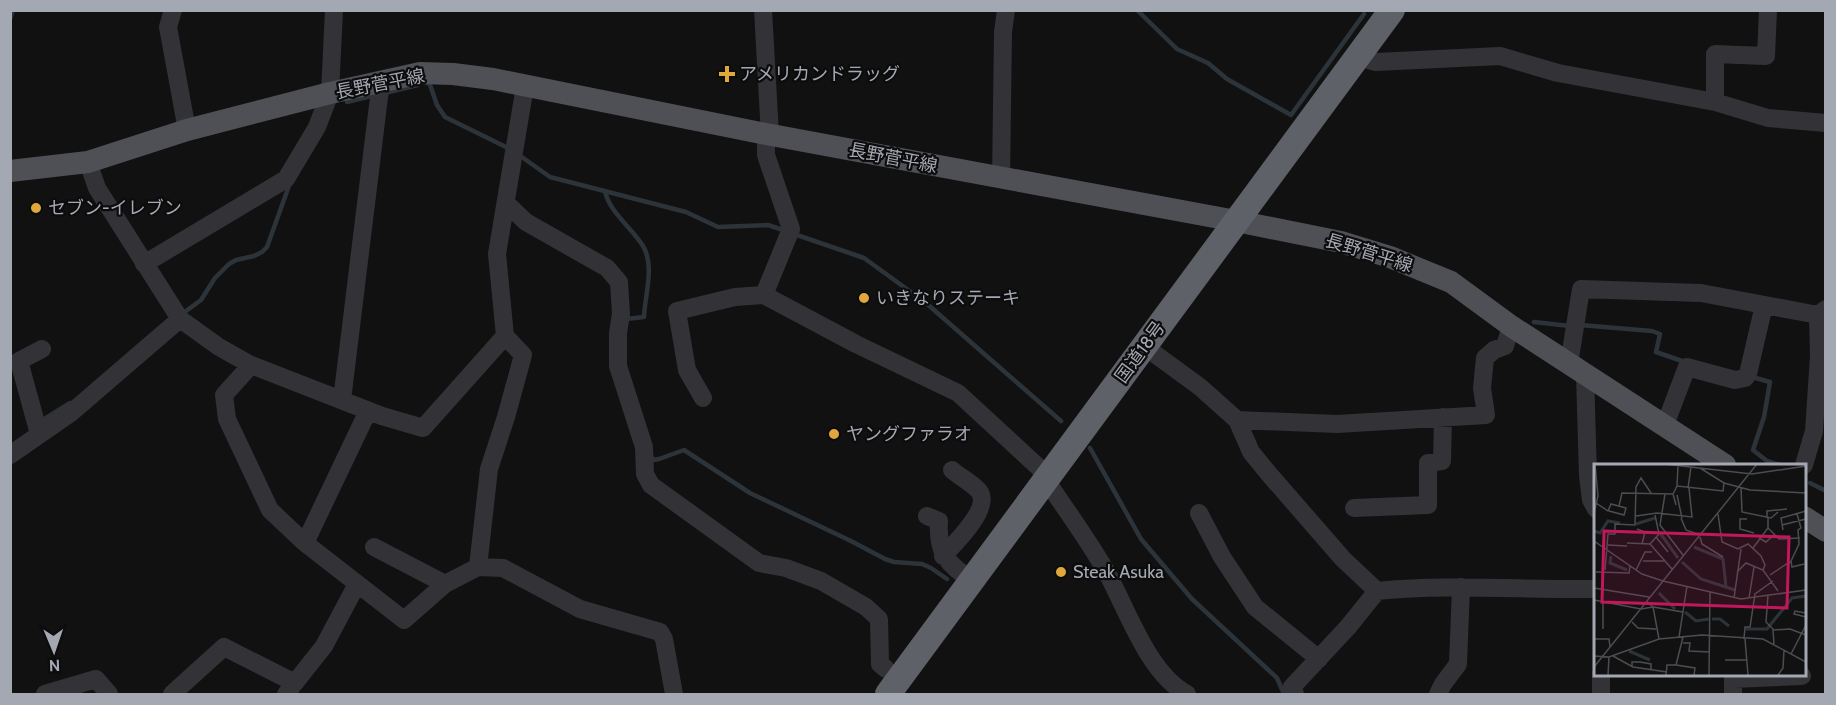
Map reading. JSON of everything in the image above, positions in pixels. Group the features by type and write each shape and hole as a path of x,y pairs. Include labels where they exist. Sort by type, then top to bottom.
{"highway":[{"name":"国道18号","path":"887,682 972,581 1358,57 1388,12"}],"main road":[{"name":"長野菅平線","path":"10,171 88,162 188,130 330,93 420,73 453,74 525,86 768,135 1236,221 1341,242 1390,257 1451,282 1511,326 1724,464"},
{"path":"1806,518 1826,531"}],"street":[{"path":"173,10 168,27 188,130"},
{"path":"144,264 286,179 317,127 330,93 334,10"},
{"path":"763,10 768,135 766,154 790,233 764,295"},
{"path":"1002,179 1002,43 1006,10"},
{"path":"1715,97 1715,54 1766,56 1768,10"},
{"path":"1358,57 1376,62 1500,56 1558,73 1715,97 1768,118 1826,123"},
{"path":"342,400 381,81"},
{"path":"478,567 489,469 523,355 505,336 497,254 525,86"},
{"path":"88,162 97,188 180,320 252,366 368,411 423,428 505,336"},
{"path":"506,203 526,222 608,268 619,282 621,314 618,333 618,366 644,447 645,474 651,485 759,563 786,568 821,580 866,607 879,619 880,664 887,682"},
{"path":"1594,504 1588,476 1577,369 1581,289 1701,293 1764,305 1822,312 1819,356 1820,431 1804,464"},
{"path":"703,398 687,370 677,311 735,297 764,295 856,344 958,393 1047,478 1107,572 1142,643 1168,682 1187,694"},
{"path":"1665,425 1687,367 1735,380 1746,376 1764,305"},
{"path":"10,455 72,412 180,320"},
{"path":"1237,420 1337,424 1486,415 1482,388 1485,358 1494,350 1505,346 1511,326"},
{"path":"1144,346 1200,387 1237,420 1251,452 1269,474 1343,559 1377,591 1461,587 1594,589"},
{"path":"39,434 19,361 42,350"},
{"path":"252,366 224,395 227,419 270,510 305,543 357,584 404,620 445,584 478,567 503,568 580,609 660,632 664,639 674,694"},
{"path":"305,543 368,411"},
{"path":"1354,508 1428,505 1428,463 1442,460 1443,417"},
{"path":"944,556 978,514 982,498 979,492 952,470"},
{"path":"1199,513 1222,556 1255,607 1319,659"},
{"path":"927,516 939,521 944,556 952,566 972,581"},
{"path":"374,547 445,584"},
{"path":"172,694 224,647 291,689 324,646 357,584"},
{"path":"1438,694 1458,664 1461,587"},
{"path":"1295,694 1292,687 1377,591"},
{"path":"1601,675 1601,694"},
{"path":"1733,694 1733,679 1802,675"},
{"path":"45,694 96,679 109,694"}],"waterway":[{"path":"10,19 13,10"},
{"path":"1137,10 1177,49 1208,63 1227,79 1291,115 1364,14"},
{"path":"426,83 429,82 437,105 445,117 510,149"},
{"path":"385,93 418,85"},
{"path":"347,102 371,96"},
{"path":"519,155 550,177 686,212 718,227 768,225 786,231"},
{"path":"182,314 201,300 215,278 229,264 254,256 267,247 290,183"},
{"path":"605,191 611,206 647,254 649,271 644,317 626,319"},
{"path":"794,234 864,258 926,303 1061,421"},
{"path":"1534,322 1570,326"},
{"path":"1580,325 1652,331 1660,334 1656,352 1685,362"},
{"path":"1752,377 1770,382 1764,417 1753,450 1767,461 1777,464"},
{"path":"46,418 70,403"},
{"path":"1090,448 1141,539 1192,599 1277,678 1284,694"},
{"path":"650,454 653,460 684,450 750,493 885,559 922,564 947,579"},
{"path":"1810,483 1826,491"}],"place":[{"name":"アメリカンドラッグ","path":"727,74"},
{"name":"セブン-イレブン","path":"36,208"},
{"name":"いきなりステーキ","path":"864,298"},
{"name":"ヤングファラオ","path":"834,434"},
{"name":"Steak Asuka","path":"1061,572"}]}
